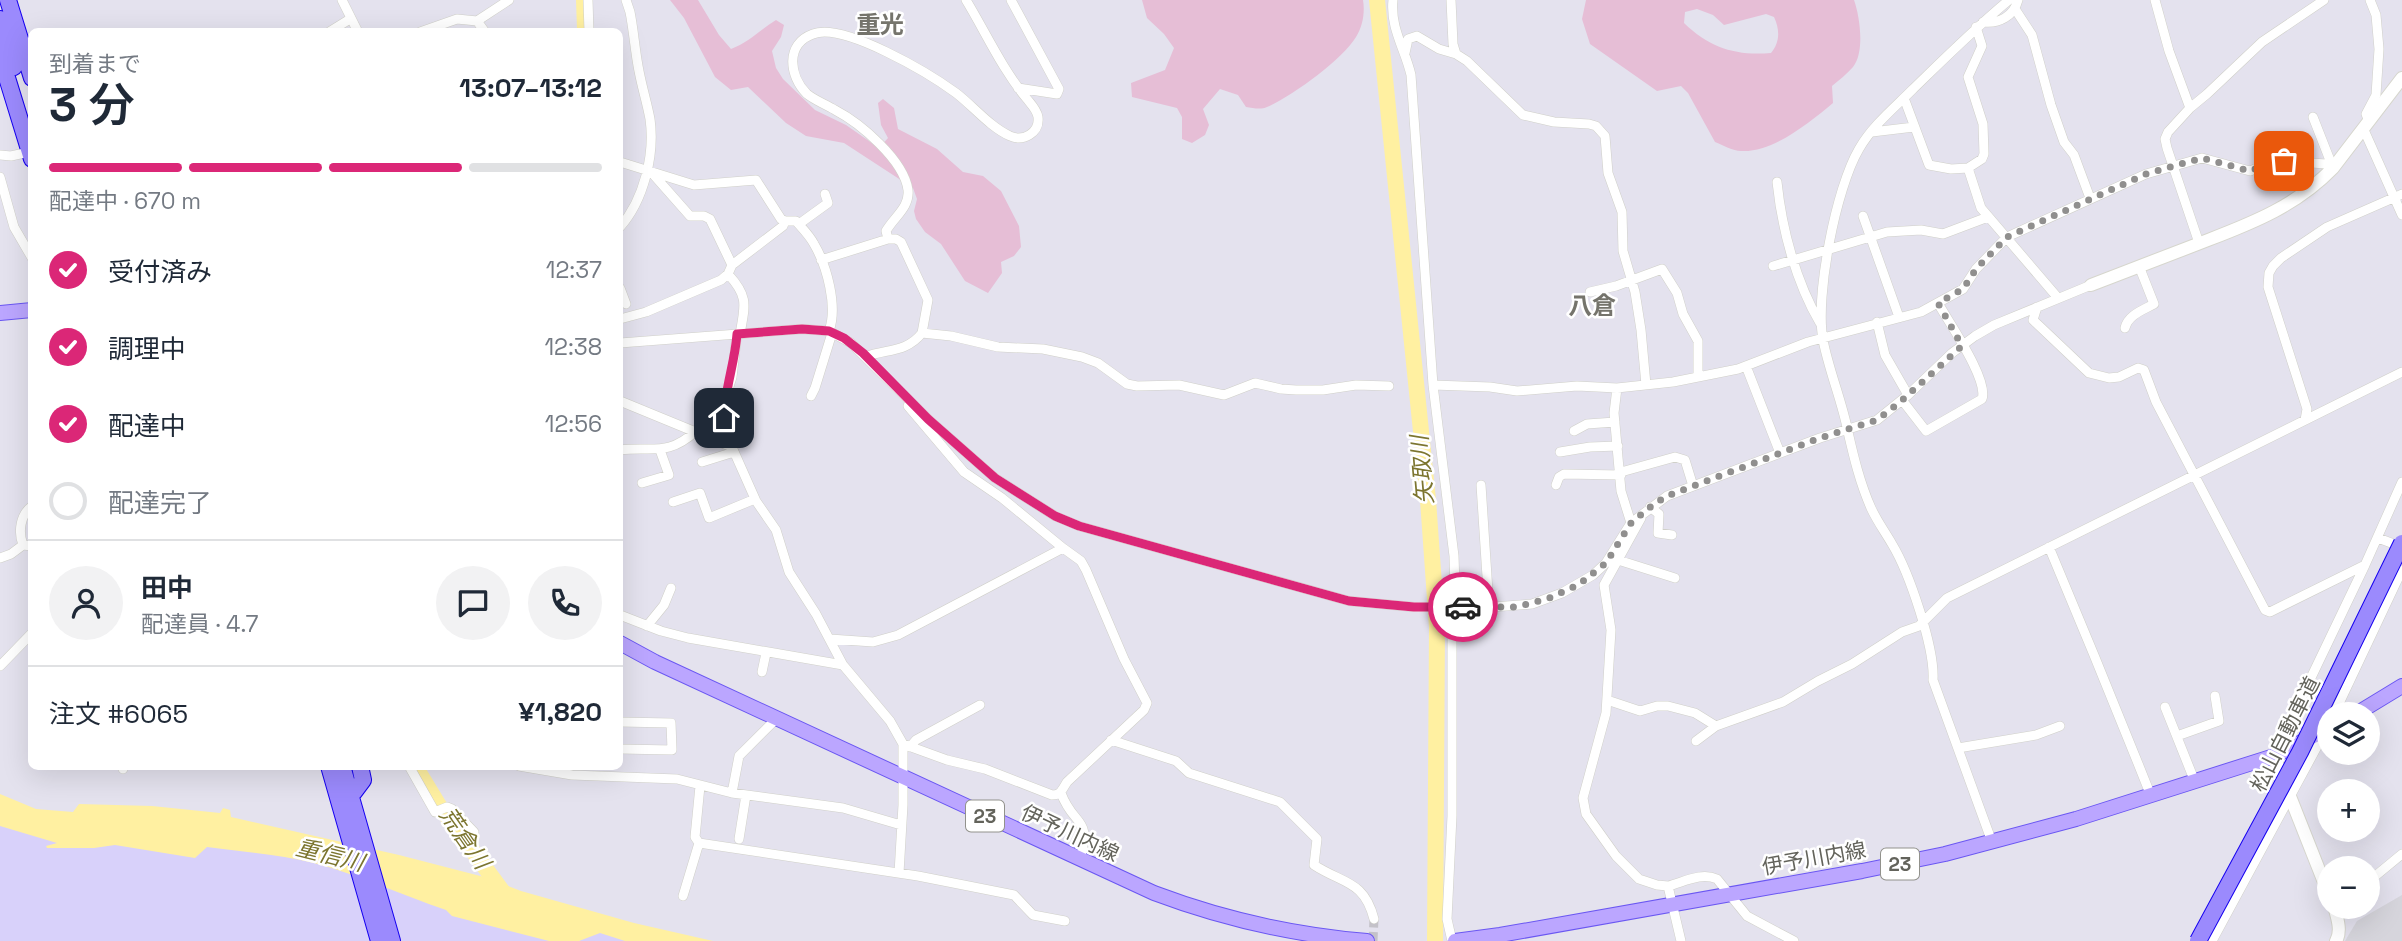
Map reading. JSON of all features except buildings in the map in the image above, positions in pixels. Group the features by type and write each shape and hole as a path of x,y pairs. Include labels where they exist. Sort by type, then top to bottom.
{"highway":[{"path":"8,0 28,65"},
{"path":"18,0 28,33"},
{"path":"0,19 28,109"},
{"path":"0,55 28,144"},
{"name":"松山自動車道","path":"2198,941 2300,752 2402,545"},
{"path":"324,770 349,798"},
{"path":"332,770 349,798 360,828 392,941"},
{"path":"343,770 379,941"},
{"path":"348,770 349,798"},
{"path":"349,798 363,780 361,770"}],"main road":[{"path":"0,313 28,310"},
{"name":"伊予川内線","path":"623,644 776,719 1154,894 1223,917 1303,933 1367,941"},
{"path":"2376,702 2402,686"},
{"name":"伊予川内線","path":"1453,941 1862,872 1992,842 2151,796 2274,756 2317,733"}],"street":[{"path":"342,0 356,28"},
{"path":"431,28 457,19 477,21 509,0"},
{"path":"588,0 589,28"},
{"path":"623,222 636,202 649,172 650,146 650,120 642,92 626,0"},
{"path":"888,239 887,231 906,202 908,191 903,175 874,139 836,110 806,93 797,81 791,59 802,38 824,31 837,33 893,55 955,92 1007,135 1021,138 1031,135 1036,128 1038,117 1034,107 1003,66 966,0"},
{"path":"1011,0 1059,89 1057,94 1018,88"},
{"path":"1393,0 1395,34 1405,53 1411,75 1433,385 1454,556 1452,817 1447,919 1453,941"},
{"path":"1451,0 1456,54"},
{"path":"1992,842 1933,680 1934,672 1923,621 1897,555 1867,498 1853,457 1822,338 1821,298 1829,251 1850,168 1859,148 1904,98 1980,24 2009,0"},
{"path":"2155,0 2169,51 2190,108"},
{"path":"2199,243 2172,166 2165,139 2168,132 2190,108 2262,42 2324,0"},
{"path":"2370,0 2376,16 2379,49 2376,95 2366,114 2366,126 2398,196 2402,215"},
{"path":"1980,24 2009,16 2017,5 2032,35 2064,142 2074,155 2090,198"},
{"path":"335,28 350,19"},
{"path":"477,21 482,28"},
{"path":"1904,98 1929,165 1951,169 1968,168 1982,159 1983,124 1968,77 1982,46 1980,24"},
{"path":"1405,53 1408,39 1417,36 1467,61 1523,115 1554,122 1589,124 1601,130 1607,142 1608,173 1622,212 1623,251 1641,330 1646,385"},
{"path":"623,343 802,329 831,332 851,342 867,356 937,427 995,478 1055,516 1079,526 1349,601 1414,607 1532,604 1578,585 1606,563 1631,523 1667,496 1820,438 1877,420 1962,346 1994,325 2273,214 2304,195 2333,168 2402,78"},
{"path":"2313,117 2333,168"},
{"path":"1872,132 1914,127"},
{"path":"0,155 28,154"},
{"path":"1433,385 1517,391 1577,386 1617,388 1698,377 1746,366 1822,338 1921,312 1963,289 1976,269 2007,237 2146,174 2202,158 2250,171 2275,161 2326,164 2333,168"},
{"path":"623,163 694,185 756,180 785,222"},
{"path":"1968,168 1981,208 2058,298"},
{"path":"649,172 690,216 710,219 730,270 745,299 724,403 724,418 733,450 755,499 776,530 789,572 843,665 890,721 906,746 898,873"},
{"path":"0,177 14,227 28,251"},
{"path":"1777,182 1780,211 1805,298 1821,325"},
{"path":"799,224 828,203 825,194"},
{"path":"2305,420 2307,409 2268,287 2269,273 2281,258 2327,227 2398,196"},
{"path":"1863,216 1899,317"},
{"path":"1773,266 1794,258 1829,251 1870,236 1904,230 1943,233 1988,218"},
{"path":"785,222 796,221 813,242 821,260 834,309 831,332 811,396"},
{"path":"623,318 656,308 714,283 785,222"},
{"path":"821,260 888,239 897,239 925,289 928,309 922,333 906,347 867,356"},
{"path":"2125,328 2131,317 2154,304 2138,267"},
{"path":"1590,292 1662,269 1677,293 1683,314 1698,341 1698,377"},
{"path":"623,296 626,304"},
{"path":"1877,322 1885,355 1905,398 1926,431 1982,399 1984,393 1980,376 1938,303"},
{"path":"2037,307 2033,320 2089,373 2119,377 2138,368 2144,370 2156,402 2265,610 2270,612 2365,565"},
{"path":"922,333 951,336 998,347 1043,349 1082,357 1098,363 1127,384 1137,386 1178,385 1224,395 1255,383 1296,390 1323,390 1356,385 1389,386"},
{"path":"1746,366 1780,453"},
{"path":"1696,741 1716,726 1790,699 1902,632 1919,626 1947,598 2402,372"},
{"path":"1617,388 1614,399 1615,422 1622,491 1631,523"},
{"path":"900,391 903,400 964,472 1002,498 1081,561 1124,659 1147,703 1144,710 1067,782 1060,793 1052,795 985,769 906,746"},
{"path":"623,402 696,431 733,450"},
{"path":"1574,431 1587,424 1615,422"},
{"path":"623,450 660,450 681,443 696,431"},
{"path":"1560,452 1618,446"},
{"path":"642,483 669,474 660,450"},
{"path":"702,462 733,450"},
{"path":"1556,485 1559,477 1564,474 1621,474 1675,457 1685,460 1693,486"},
{"path":"2317,866 2274,756 2402,482"},
{"path":"1480,485 1489,607"},
{"path":"673,502 700,493 709,518 755,499"},
{"path":"0,558 27,546 20,533 22,520 28,509"},
{"path":"1647,510 1659,514 1658,533 1672,535"},
{"path":"1647,510 1604,584 1611,630 1606,713 1585,791 1586,814 1616,856 1639,879 1646,883 1668,886 1710,876 1717,879 1747,916 1794,941"},
{"path":"2378,538 2402,545"},
{"path":"2049,547 2151,796"},
{"path":"830,639 873,642 898,635 1063,548"},
{"path":"1618,561 1675,578"},
{"path":"2340,702 2402,570"},
{"path":"647,626 664,605 671,588"},
{"path":"623,616 688,638 843,665"},
{"path":"0,666 28,636"},
{"path":"762,672 766,653"},
{"path":"2177,736 2220,721 2215,696"},
{"path":"1607,700 1640,711 1668,706 1695,713 1716,726"},
{"path":"906,746 979,705"},
{"path":"2165,707 2195,782"},
{"path":"732,793 739,756 776,719"},
{"path":"623,722 670,723 673,738 672,750 623,749"},
{"path":"1958,748 2036,734 2060,726"},
{"path":"1111,740 1176,761 1189,773 1280,803 1317,839 1314,865 1360,890 1370,903 1374,919"},
{"path":"2211,941 2317,747"},
{"path":"411,770 435,812 452,809 474,832"},
{"path":"543,770 572,775 609,771 677,779 732,793 843,808 901,825"},
{"path":"700,786 695,837 699,843 898,873 1014,895 1033,915 1065,921"},
{"path":"1060,793 1065,805 1084,829 1080,859"},
{"path":"739,839 746,795"},
{"path":"683,896 699,843"},
{"path":"2380,872 2402,854"},
{"path":"1668,886 1681,941"},
{"path":"2336,941 2339,936 2338,919"}],"shaded area":[{"path":"670,0 698,0 719,35 731,49 776,20 784,25 781,37 772,51 776,68 783,79 815,110 846,125 879,148 888,138 881,125 878,103 883,99 894,108 898,129 937,149 963,172 983,176 1001,191 1019,226 1021,247 1014,256 1001,262 1002,273 988,293 965,281 941,244 925,232 916,219 914,211 917,199 913,188 844,143 806,136 786,123 748,87 731,90 715,77 684,18"},
{"path":"1142,0 1363,0 1364,14 1356,37 1340,56 1277,102 1262,108 1246,107 1238,95 1220,89 1203,109 1209,125 1205,135 1192,143 1182,139 1182,117 1177,108 1132,97 1131,83 1165,70 1174,48 1147,18"},
{"path":"1586,0 1854,0 1860,44 1853,67 1832,86 1833,103 1778,142 1753,150 1738,151 1715,142 1688,93 1681,86 1657,91 1590,44 1582,19","holes":["1697,9 1713,15 1724,25 1766,14 1774,17 1778,36 1774,49 1771,53 1758,54 1724,48 1704,39 1684,23 1685,12"]},
{"path":"2402,895 2402,941 2345,941 2357,921 2380,919 2380,908"}],"sand":[{"path":"0,803 41,816 151,818 675,941 0,941"}],"water":[{"name":"重信川","path":"0,794 36,809 73,812 79,804 152,806 220,813 223,808 230,810 231,817 399,855 488,878 521,891 634,923 713,941 625,941 600,933 579,941 549,941 452,916 446,910 347,873 274,855 207,847 195,858 115,845 47,848 46,846 57,843 0,826"}],"waterway":[{"name":"荒倉川","path":"584,0 585,28"},
{"name":"矢取川","path":"1377,0 1428,500 1437,627 1435,941"},
{"name":"荒倉川","path":"417,770 438,804 506,896"}],"tunnel":[{"path":"1373,941 1374,919"}],"way so far":[{"path":"1463,607 1516,607 1562,593 1593,575 1606,563 1631,523 1667,496 1820,438 1877,420 1962,346 1938,303 1963,289 1987,256 2007,237 2146,174 2202,158 2250,171 2261,169 2275,161 2284,161"}],"district":[{"name":"重光","path":"880,24"},
{"name":"八倉","path":"1592,305"}],"route":[{"path":"724,418 724,403 732,377 737,334 802,329 829,331 851,342 928,419 995,478 1055,516 1137,543 1349,601 1414,607 1463,607"}]}
